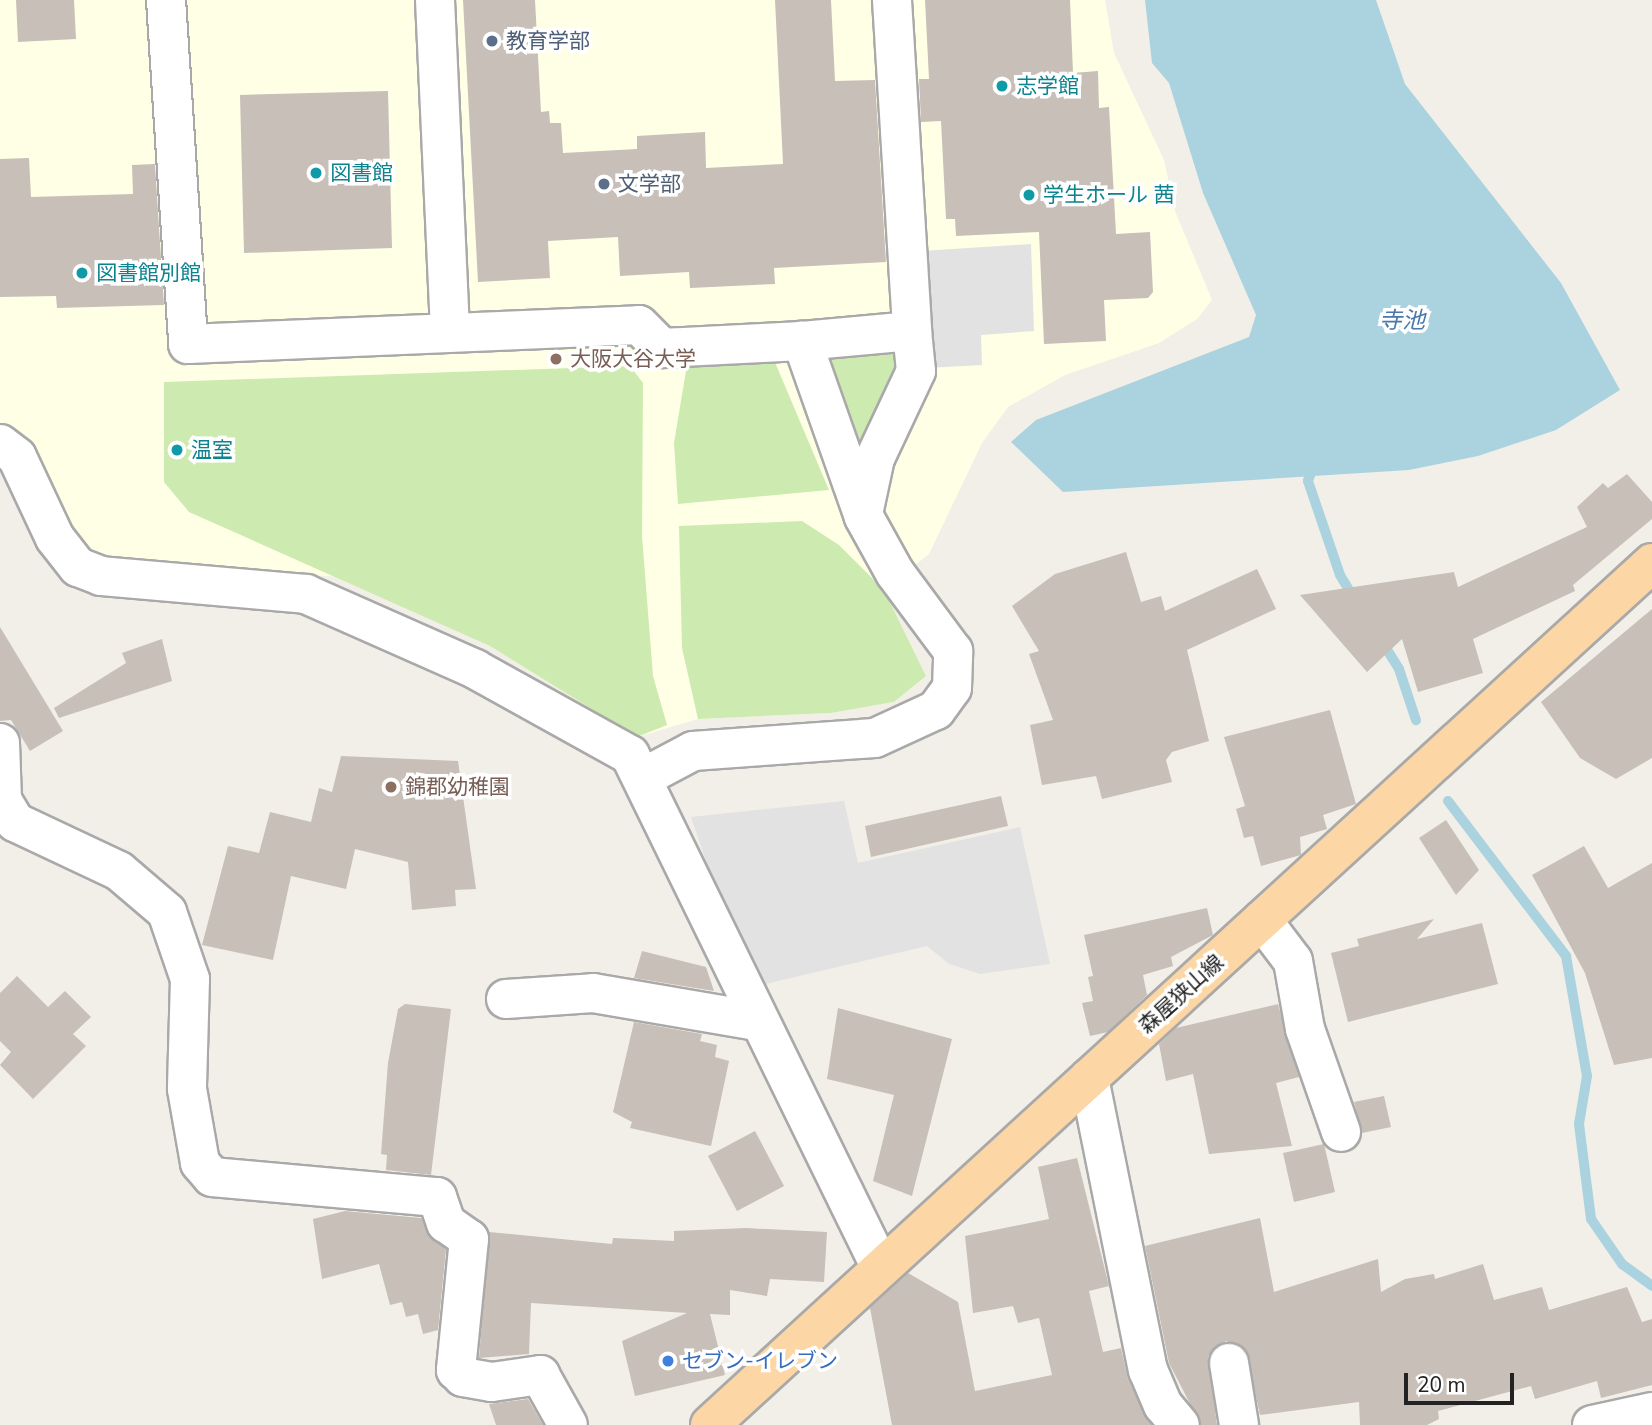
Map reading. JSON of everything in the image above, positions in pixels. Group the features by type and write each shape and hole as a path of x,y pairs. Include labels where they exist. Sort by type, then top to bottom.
{"main road":[{"name":"森屋狭山線","path":"710,1425 1652,564"}],"street":[{"path":"166,0 188,344 639,325 662,348 802,341 912,331"},
{"path":"435,0 450,333"},
{"path":"863,514 875,458 916,371 892,0"},
{"path":"644,777 693,751 852,742 907,727 936,710 951,688 953,651 895,573 863,514 802,341"},
{"path":"0,444 14,477 78,567 101,576 306,594 475,669 630,755 644,777 757,1021 881,1268"},
{"path":"0,743 2,800 15,822 119,871 154,897 172,923 190,979 187,1089 200,1163 212,1177 437,1197 446,1223 469,1239 456,1370 492,1382 540,1375 568,1425"},
{"path":"1262,920 1293,961 1305,1029 1341,1132"},
{"path":"506,999 593,993 757,1021"},
{"path":"1089,1077 1148,1370 1163,1405 1180,1425"},
{"path":"1229,1363 1239,1425"},
{"path":"1592,1425 1652,1412"}],"shaded area":[{"name":"大阪大谷大学","path":"0,0 1105,0 1114,53 1164,160 1175,211 1212,300 1197,319 1159,343 1065,375 1008,407 982,443 929,554 884,590 926,676 894,702 831,713 698,719 637,737 490,646 342,577 103,563 74,536 42,461 0,425"},
{"path":"1031,244 1034,331 981,335 982,365 926,368 922,251"},
{"path":"844,801 858,863 1020,827 1050,964 980,974 949,964 927,946 765,984 708,867 691,817"}],"green space":[{"path":"894,345 903,361 861,448 818,354"},
{"path":"774,360 829,490 678,504 674,443 687,365"},
{"path":"630,366 643,383 642,536 653,676 667,725 637,737 490,646 189,512 164,482 164,382"},
{"path":"802,521 839,545 884,590 926,676 894,702 831,713 698,719 682,648 679,526"}],"water":[{"name":"寺池","path":"1145,0 1376,0 1405,84 1561,283 1620,390 1556,430 1478,456 1409,470 1063,492 1011,442 1036,420 1249,337 1256,315 1203,193 1169,83 1152,63"}],"building":[{"path":"16,0 74,0 76,39 18,42"},
{"path":"463,0 535,0 541,112 549,111 550,123 561,123 563,153 637,149 637,136 705,132 706,168 783,164 775,0 831,0 835,81 875,80 886,262 774,268 775,284 690,288 689,272 620,276 618,237 548,241 550,278 478,282"},
{"path":"925,0 1070,0 1073,73 1098,71 1099,108 1109,107 1116,234 1150,232 1153,292 1148,298 1104,300 1106,341 1044,344 1039,232 956,236 955,219 946,219 941,121 921,122 919,79 929,79"},
{"name":"図書館","path":"388,91 392,248 244,253 240,95"},
{"name":"図書館別館","path":"29,158 31,197 133,194 132,165 155,164 164,305 57,308 56,296 0,297 0,159"},
{"path":"1627,474 1652,502 1652,519 1573,585 1575,591 1473,639 1483,673 1418,692 1402,639 1367,672 1300,595 1454,572 1458,587 1587,527 1577,507 1603,483 1608,488"},
{"path":"1126,552 1141,602 1161,596 1165,611 1257,569 1276,609 1187,650 1209,741 1172,752 1166,760 1172,782 1102,799 1096,776 1042,785 1030,725 1053,720 1029,654 1039,651 1012,606 1055,574"},
{"path":"1652,609 1652,758 1616,779 1580,758 1541,702"},
{"path":"0,627 63,731 30,751 11,720 0,721"},
{"path":"162,639 172,681 59,718 54,708 126,663 122,653"},
{"path":"1330,710 1356,804 1323,815 1327,829 1300,837 1301,855 1261,866 1253,836 1244,838 1236,809 1245,806 1224,737"},
{"path":"341,756 458,761 476,889 455,890 456,906 412,910 408,862 355,849 346,889 291,876 273,960 202,945 228,846 259,853 270,812 311,822 319,788 332,792"},
{"path":"1001,796 1008,826 871,857 865,826"},
{"path":"1446,820 1479,870 1456,895 1419,838"},
{"path":"1584,846 1608,888 1652,863 1652,1058 1614,1065 1585,973 1532,875"},
{"path":"1207,908 1213,935 1171,957 1173,966 1143,975 1147,995 1108,1032 1090,1036 1082,1003 1093,1001 1088,977 1093,976 1084,935"},
{"path":"1434,919 1417,939 1482,923 1498,984 1348,1022 1331,953 1359,946 1357,939"},
{"path":"642,951 706,967 714,991 634,978"},
{"path":"17,976 48,1007 65,991 91,1017 73,1034 86,1046 33,1099 0,1065 11,1052 0,1041 0,993"},
{"path":"405,1004 451,1009 431,1175 386,1170 387,1155 381,1154 388,1063 398,1009"},
{"path":"1278,1004 1299,1077 1276,1083 1292,1146 1209,1154 1193,1074 1166,1081 1159,1044 1176,1028"},
{"path":"838,1008 952,1039 912,1196 873,1181 894,1095 827,1079"},
{"path":"634,1022 702,1034 700,1041 717,1045 715,1057 729,1061 711,1146 630,1128 632,1122 613,1112"},
{"path":"1384,1096 1391,1127 1362,1133 1354,1102"},
{"path":"755,1131 784,1186 737,1211 708,1156"},
{"path":"1324,1144 1335,1192 1294,1202 1283,1153"},
{"path":"1077,1158 1109,1286 1089,1291 1103,1352 1121,1348 1128,1379 1151,1425 892,1425 870,1308 908,1273 958,1302 975,1391 1052,1375 1039,1318 1018,1323 1013,1306 973,1313 965,1236 1049,1219 1038,1167"},
{"path":"345,1211 421,1218 446,1250 438,1330 423,1334 418,1314 406,1317 402,1302 390,1305 379,1264 322,1279 313,1219"},
{"path":"1260,1218 1274,1292 1378,1259 1381,1292 1405,1279 1434,1274 1435,1279 1483,1264 1494,1300 1542,1287 1549,1310 1627,1287 1642,1322 1652,1319 1652,1385 1601,1398 1597,1381 1535,1399 1531,1386 1438,1411 1439,1419 1427,1425 1360,1425 1359,1402 1260,1415 1246,1350 1226,1341 1208,1356 1217,1425 1201,1425 1169,1363 1145,1246"},
{"path":"746,1228 827,1232 824,1282 770,1279 767,1296 730,1290 730,1315 710,1314 725,1375 635,1396 622,1341 687,1313 531,1303 529,1354 479,1358 489,1232 612,1244 613,1238 674,1241 674,1231"},
{"path":"528,1399 543,1425 496,1425 489,1404"}],"waterway":[{"path":"1314,465 1308,481 1340,575 1355,600"},
{"path":"1381,640 1399,669 1416,720"},
{"path":"1448,801 1566,956 1587,1076 1579,1124 1591,1219 1622,1264 1652,1286"}],"place":[{"name":"教育学部","path":"492,41"},
{"name":"志学館","path":"1002,86"},
{"name":"図書館","path":"316,173"},
{"name":"文学部","path":"604,184"},
{"name":"学生ホール 茜","path":"1029,195"},
{"name":"図書館別館","path":"82,273"},
{"name":"大阪大谷大学","path":"556,359"},
{"name":"温室","path":"177,450"},
{"name":"錦郡幼稚園","path":"391,787"},
{"name":"セブン-イレブン","path":"668,1361"}]}
